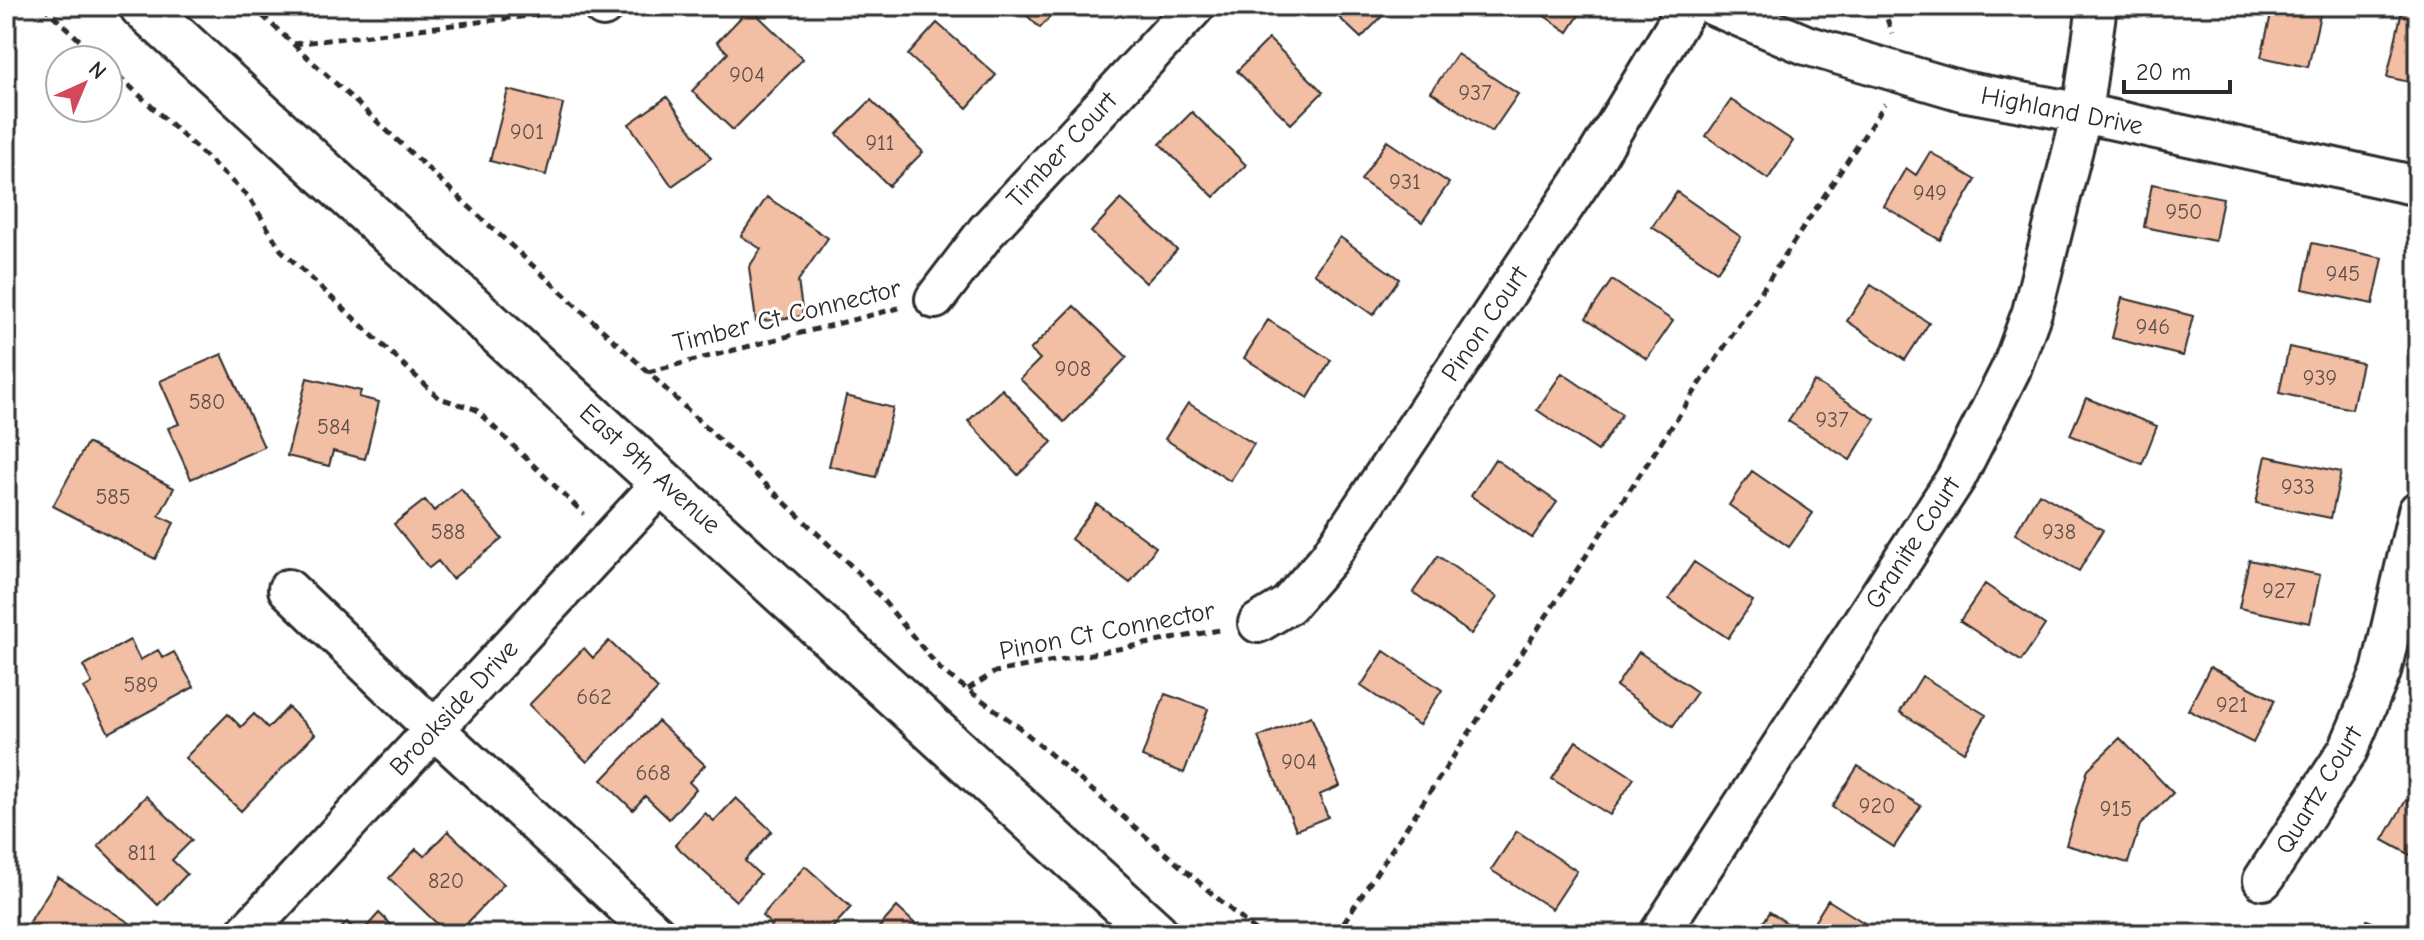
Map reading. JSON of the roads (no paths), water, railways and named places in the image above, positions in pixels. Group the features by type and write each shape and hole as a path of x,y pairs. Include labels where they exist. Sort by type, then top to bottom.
{"main road":[{"name":"East 9th Avenue","path":"142,6 1156,934"}],"street":[{"name":"Timber Court","path":"935,299 986,232 1195,6"},
{"name":"Pinon Court","path":"1258,623 1288,605 1328,559 1588,171 1688,6"},
{"name":"Highland Drive","path":"1714,6 1806,45 1962,91 2082,113 2418,186"},
{"name":"Granite Court","path":"1659,934 1956,478 2011,369 2032,312 2082,113 2097,6"},
{"name":"Brookside Drive","path":"245,934 663,482"},
{"name":"Quartz Court","path":"2263,880 2354,737 2381,672 2418,511"},
{"path":"288,589 656,934"}]}
